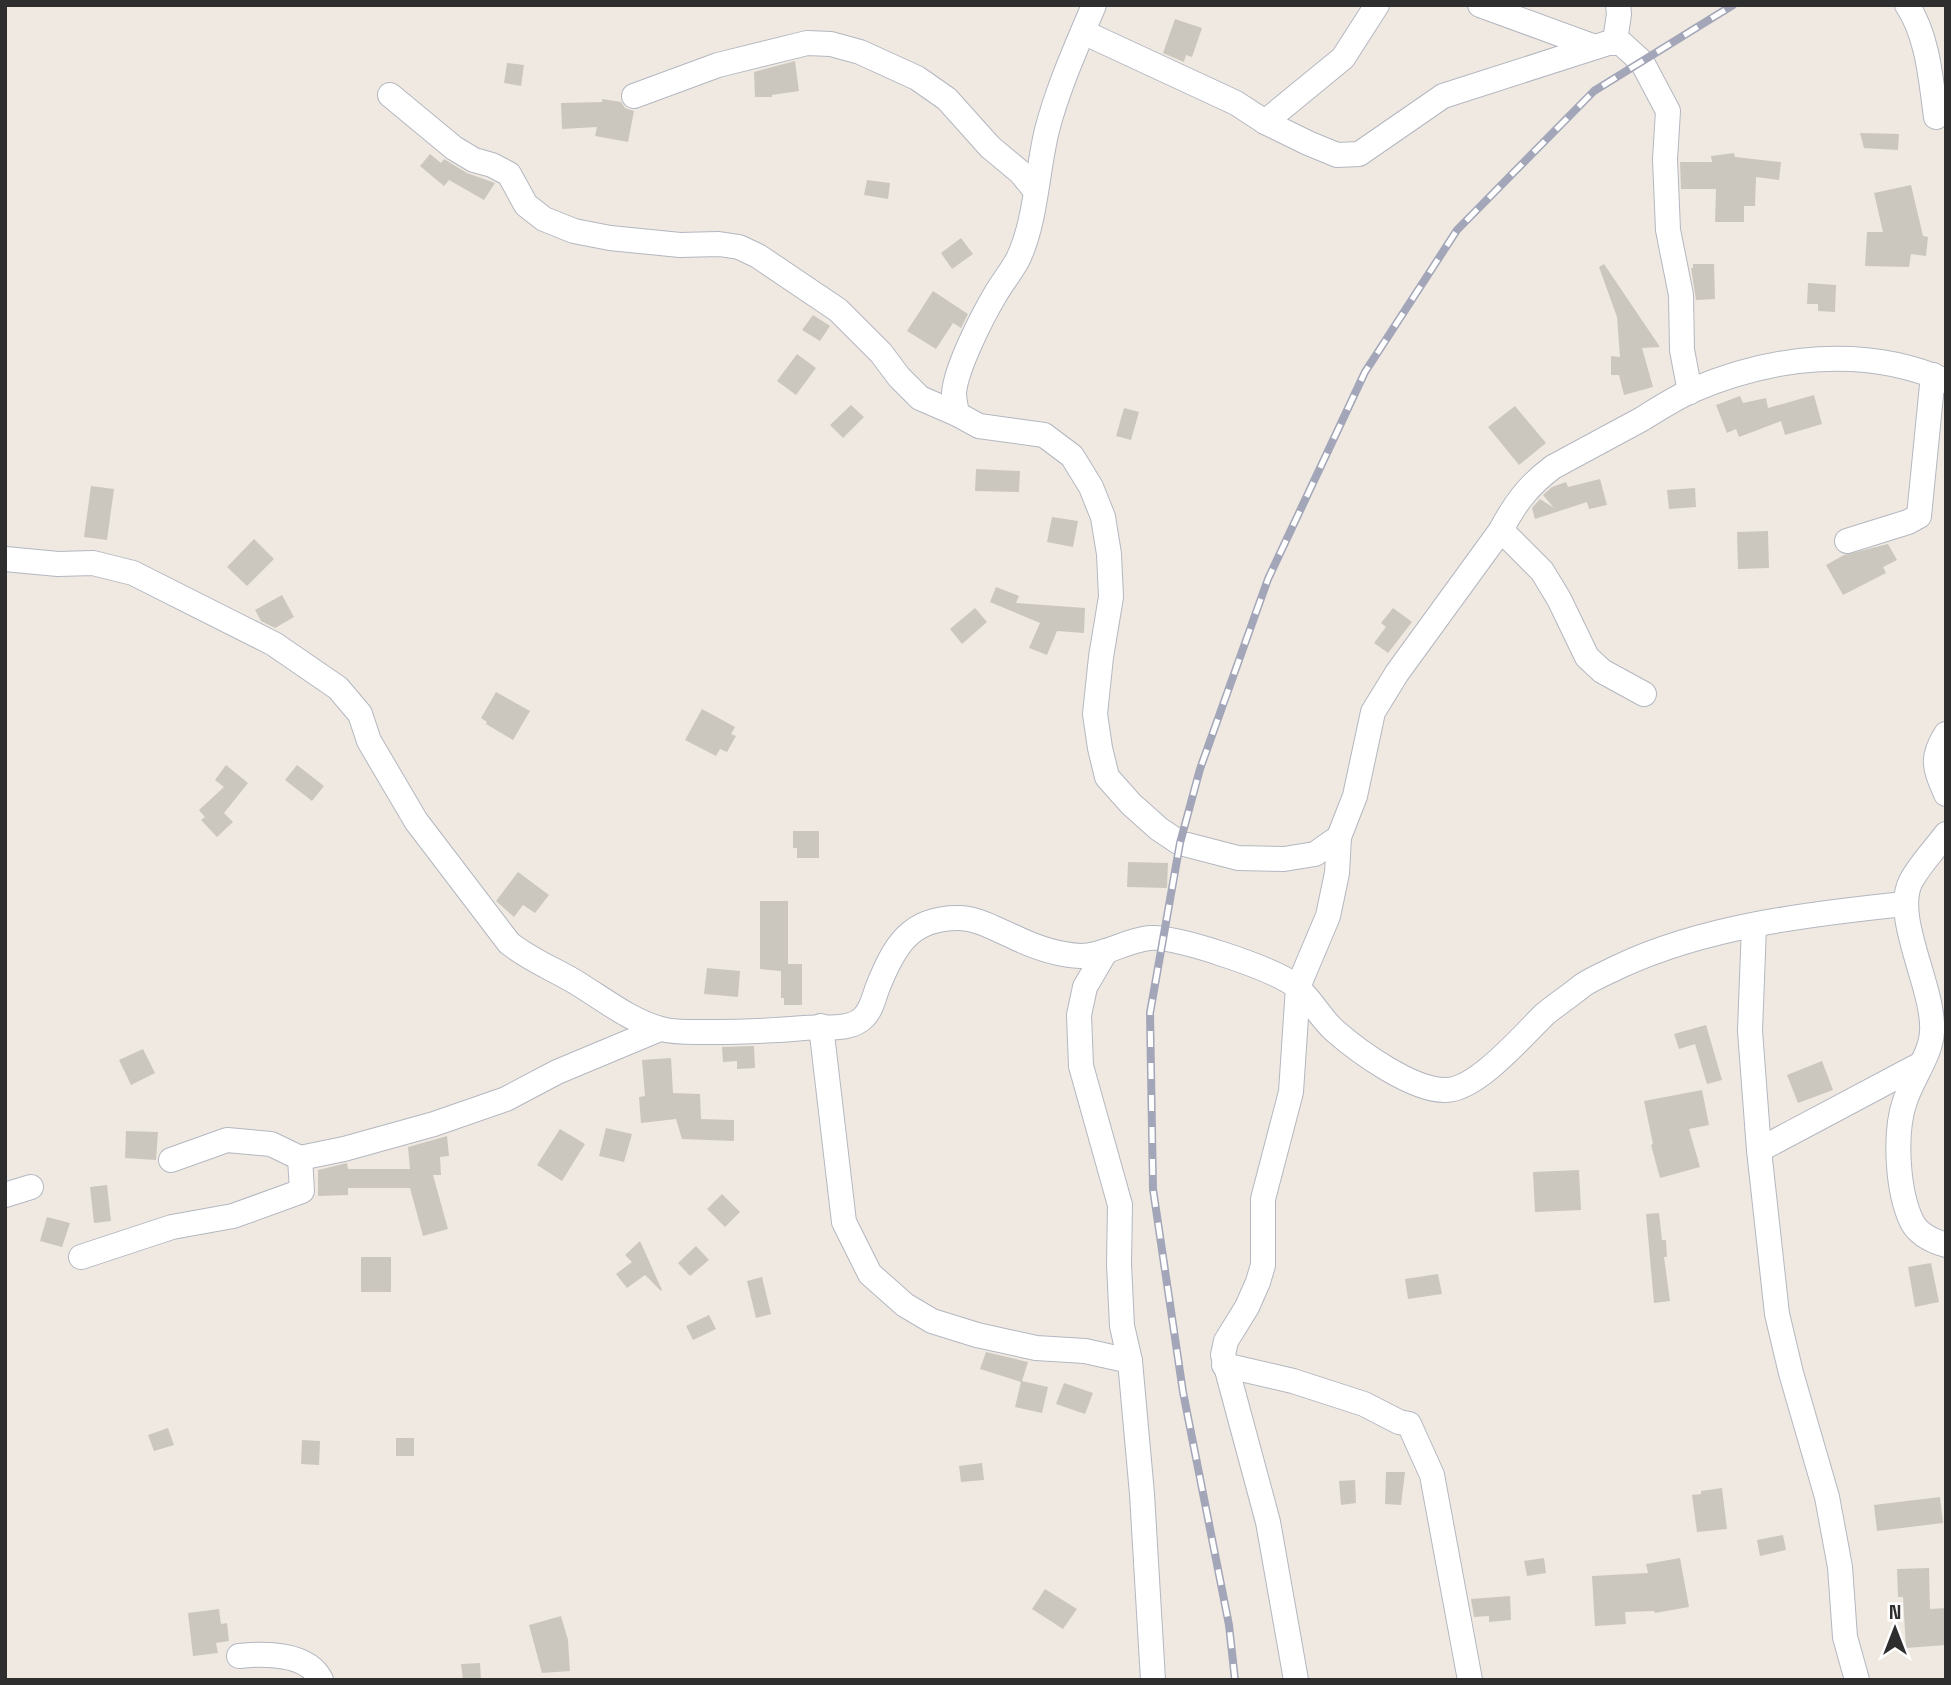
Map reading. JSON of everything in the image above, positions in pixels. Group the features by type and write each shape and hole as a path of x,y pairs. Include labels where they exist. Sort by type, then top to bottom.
{"street":[{"path":"957,414 954,394 958,376 995,295 1018,259 1030,228 1048,127 1066,71 1094,5"},
{"path":"1265,122 1343,58 1377,5"},
{"path":"1480,5 1605,44"},
{"path":"1605,44 1619,14 1618,5"},
{"path":"1907,5 1916,19 1930,77 1936,117"},
{"path":"1083,32 1224,97 1265,122 1337,155 1359,154 1443,96 1605,44 1621,43 1642,62 1668,111 1665,159 1667,219 1681,295 1682,350 1690,392"},
{"path":"634,96 718,65 807,43 831,44 860,52 916,78 947,99 990,147 1020,172 1035,190"},
{"path":"390,95 454,148 474,160 509,174 526,205 544,219 574,231 610,238 680,245 719,244 739,247 758,256 838,310 881,353 899,377 920,398 979,426 1044,435 1072,456 1091,487 1102,517 1109,554 1111,597 1101,657 1096,714 1107,778 1131,804 1180,843 1238,858 1284,859 1315,854 1339,837"},
{"path":"1296,1680 1268,1522 1224,1365 1226,1341 1247,1307 1263,1265 1263,1199 1291,1092 1298,987 1328,916 1337,873 1339,837 1355,796 1373,712 1397,673 1501,530 1513,506 1532,483 1690,392 1752,369 1827,359 1875,360 1939,378 1919,516 1847,541"},
{"path":"1501,530 1542,571 1587,657 1602,671 1644,694"},
{"path":"5,559 58,564 93,563 133,573 274,644 310,667 338,688 360,714 369,741 416,821 509,943 521,953 605,1001 660,1028 682,1032 769,1032 821,1026 852,1026 867,1015 894,953 916,927 935,919 965,918 988,924 1042,948 1082,956 1151,938 1190,945 1280,975 1298,987 1334,1030 1377,1062 1409,1080 1433,1089 1448,1091 1464,1086 1506,1055 1548,1012 1590,980 1641,956 1697,937 1816,914 1904,904"},
{"path":"1946,734 1934,760 1946,794"},
{"path":"1946,834 1910,882 1904,904 1930,1008 1932,1032 1928,1050 1904,1102 1900,1122 1902,1185 1912,1223 1923,1235 1946,1245"},
{"path":"1755,926 1750,1031 1759,1150 1777,1314 1827,1497 1840,1567 1845,1637 1857,1680"},
{"path":"1106,951 1085,987 1079,1015 1081,1066 1119,1197 1122,1326 1130,1361 1142,1494 1153,1680"},
{"path":"821,1026 844,1222 870,1274 905,1305 932,1321 977,1335 1036,1348 1085,1351 1130,1361"},
{"path":"172,1160 226,1140 271,1144 300,1158 344,1149 434,1124 506,1099 557,1072 660,1028"},
{"path":"1759,1150 1919,1065"},
{"path":"81,1257 172,1227 233,1216 302,1191 300,1158"},
{"path":"5,1195 31,1187"},
{"path":"1224,1365 1293,1381 1364,1404 1399,1422 1409,1424 1432,1475 1470,1680"},
{"path":"239,1656 261,1654 304,1663 317,1671 321,1680"}],"building":[{"path":"1175,19 1202,28 1192,57 1186,55 1184,62 1163,53"},
{"path":"795,61 799,91 772,97 755,97 754,72"},
{"path":"507,63 524,65 521,86 504,83"},
{"path":"602,99 621,102 625,108 634,111 628,142 595,136 597,127 562,129 561,103 602,102"},
{"path":"1860,133 1899,134 1898,150 1864,148"},
{"path":"1734,153 1735,157 1781,162 1779,180 1756,177 1755,206 1744,206 1744,222 1715,222 1716,189 1681,189 1680,162 1712,162 1711,156"},
{"path":"430,154 441,163 444,159 467,173 495,183 484,200 449,180 444,186 420,166"},
{"path":"867,180 890,183 888,199 864,195"},
{"path":"1911,185 1923,236 1928,237 1926,256 1911,254 1909,267 1865,266 1867,232 1883,232 1874,193"},
{"path":"961,238 973,254 952,269 941,253"},
{"path":"1604,264 1660,347 1642,348 1653,387 1624,395 1619,375 1611,375 1611,356 1620,357 1617,317 1599,267"},
{"path":"1693,264 1714,264 1715,299 1696,300 1691,268"},
{"path":"1808,283 1836,285 1835,312 1818,311 1818,304 1807,304"},
{"path":"933,291 968,314 961,328 953,323 936,349 907,331"},
{"path":"813,315 830,326 820,341 802,330"},
{"path":"797,354 816,368 796,395 777,381"},
{"path":"1814,395 1822,424 1785,435 1781,421 1739,437 1736,429 1727,433 1716,405 1740,396 1743,403 1766,398 1768,408"},
{"path":"851,405 864,417 843,438 830,425"},
{"path":"1515,406 1546,443 1519,465 1488,427"},
{"path":"1124,408 1139,412 1131,440 1116,436"},
{"path":"976,469 1020,471 1019,492 975,491"},
{"path":"1600,479 1607,505 1589,509 1587,502 1535,519 1532,508 1540,499 1554,508 1543,495 1552,487 1566,482 1568,487"},
{"path":"91,486 114,489 107,540 84,537"},
{"path":"1695,488 1696,507 1669,509 1667,490"},
{"path":"1052,517 1078,521 1073,547 1047,542"},
{"path":"1768,531 1769,568 1738,569 1737,532"},
{"path":"254,539 274,559 247,586 227,567"},
{"path":"1888,544 1897,560 1883,567 1886,573 1843,595 1826,565 1844,555"},
{"path":"996,587 1019,596 1016,603 1085,608 1084,633 1057,631 1047,655 1029,648 1040,623 990,602"},
{"path":"282,595 294,617 275,628 261,621 255,610"},
{"path":"975,608 987,622 962,644 950,629"},
{"path":"1393,608 1412,622 1388,653 1374,643 1386,627 1381,623"},
{"path":"496,692 530,711 513,740 486,724 481,718"},
{"path":"702,709 735,727 731,734 736,736 727,752 720,749 716,756 685,740"},
{"path":"226,765 248,783 224,813 233,822 217,837 201,820 205,817 199,810 224,787 215,780"},
{"path":"297,765 324,786 312,801 285,780"},
{"path":"793,831 819,831 819,858 797,858 797,848 793,848"},
{"path":"1128,862 1168,863 1167,888 1127,887"},
{"path":"518,872 549,895 535,913 523,905 514,917 496,901"},
{"path":"760,901 788,901 788,964 802,964 802,1005 784,1005 784,998 781,998 781,971 760,969"},
{"path":"707,968 740,971 738,997 704,994"},
{"path":"1706,1025 1722,1080 1707,1084 1695,1044 1679,1049 1674,1034"},
{"path":"754,1046 755,1068 737,1069 737,1061 723,1062 722,1047"},
{"path":"143,1049 155,1073 131,1085 119,1060"},
{"path":"671,1058 673,1093 700,1094 701,1119 734,1120 734,1141 682,1139 676,1119 641,1123 639,1097 645,1096 642,1060"},
{"path":"1822,1061 1833,1090 1798,1103 1787,1075"},
{"path":"1702,1090 1709,1125 1689,1129 1700,1167 1660,1178 1644,1101"},
{"path":"606,1128 632,1134 624,1162 599,1156"},
{"path":"560,1129 585,1144 562,1181 537,1165"},
{"path":"126,1131 158,1132 156,1160 125,1158"},
{"path":"447,1136 449,1156 440,1157 441,1175 433,1175 448,1229 423,1236 410,1188 348,1188 348,1195 318,1196 318,1170 347,1163 348,1169 410,1169 408,1147"},
{"path":"1579,1170 1581,1210 1535,1212 1533,1172"},
{"path":"107,1185 111,1221 94,1223 90,1187"},
{"path":"722,1194 740,1212 725,1227 707,1209"},
{"path":"1659,1213 1662,1240 1666,1240 1667,1257 1664,1257 1670,1301 1654,1303 1646,1214"},
{"path":"47,1217 70,1223 62,1247 40,1241"},
{"path":"640,1241 661,1291 645,1275 627,1288 616,1274 632,1262 625,1255"},
{"path":"696,1246 709,1260 690,1276 678,1263"},
{"path":"361,1257 391,1257 391,1292 361,1292"},
{"path":"1931,1263 1939,1302 1915,1307 1908,1267"},
{"path":"1438,1274 1442,1294 1408,1299 1405,1279"},
{"path":"762,1277 771,1314 756,1318 747,1281"},
{"path":"709,1315 716,1329 693,1340 686,1326"},
{"path":"986,1352 1028,1362 1022,1381 1048,1387 1042,1413 1015,1407 1021,1382 980,1369"},
{"path":"1064,1383 1093,1393 1085,1414 1056,1404"},
{"path":"168,1428 174,1445 154,1451 148,1435"},
{"path":"396,1438 414,1438 414,1456 396,1456"},
{"path":"302,1440 320,1441 319,1465 301,1464"},
{"path":"982,1463 984,1480 961,1482 959,1466"},
{"path":"1386,1472 1405,1472 1401,1505 1385,1504"},
{"path":"1355,1480 1356,1503 1341,1505 1339,1481"},
{"path":"1722,1488 1727,1529 1697,1532 1692,1495"},
{"path":"1940,1497 1943,1523 1877,1531 1874,1505"},
{"path":"1783,1535 1786,1550 1760,1556 1757,1540"},
{"path":"1544,1558 1546,1573 1527,1576 1524,1561"},
{"path":"1680,1558 1689,1607 1655,1613 1625,1612 1626,1624 1595,1626 1592,1576 1648,1573 1646,1564"},
{"path":"1929,1568 1930,1609 1946,1608 1946,1645 1906,1648 1903,1597 1898,1597 1897,1569"},
{"path":"1045,1589 1077,1609 1063,1629 1032,1609"},
{"path":"1510,1596 1511,1620 1489,1622 1489,1616 1474,1617 1471,1599"},
{"path":"219,1609 221,1624 227,1623 229,1641 216,1643 218,1653 193,1656 188,1613"},
{"path":"561,1616 568,1640 570,1671 542,1673 529,1625"},
{"path":"480,1663 481,1680 463,1680 461,1664"}],"railway":[{"path":"1235,1680 1229,1625 1183,1392 1153,1189 1150,1013 1180,843 1200,769 1268,579 1365,372 1457,230 1594,91 1733,5"}]}
